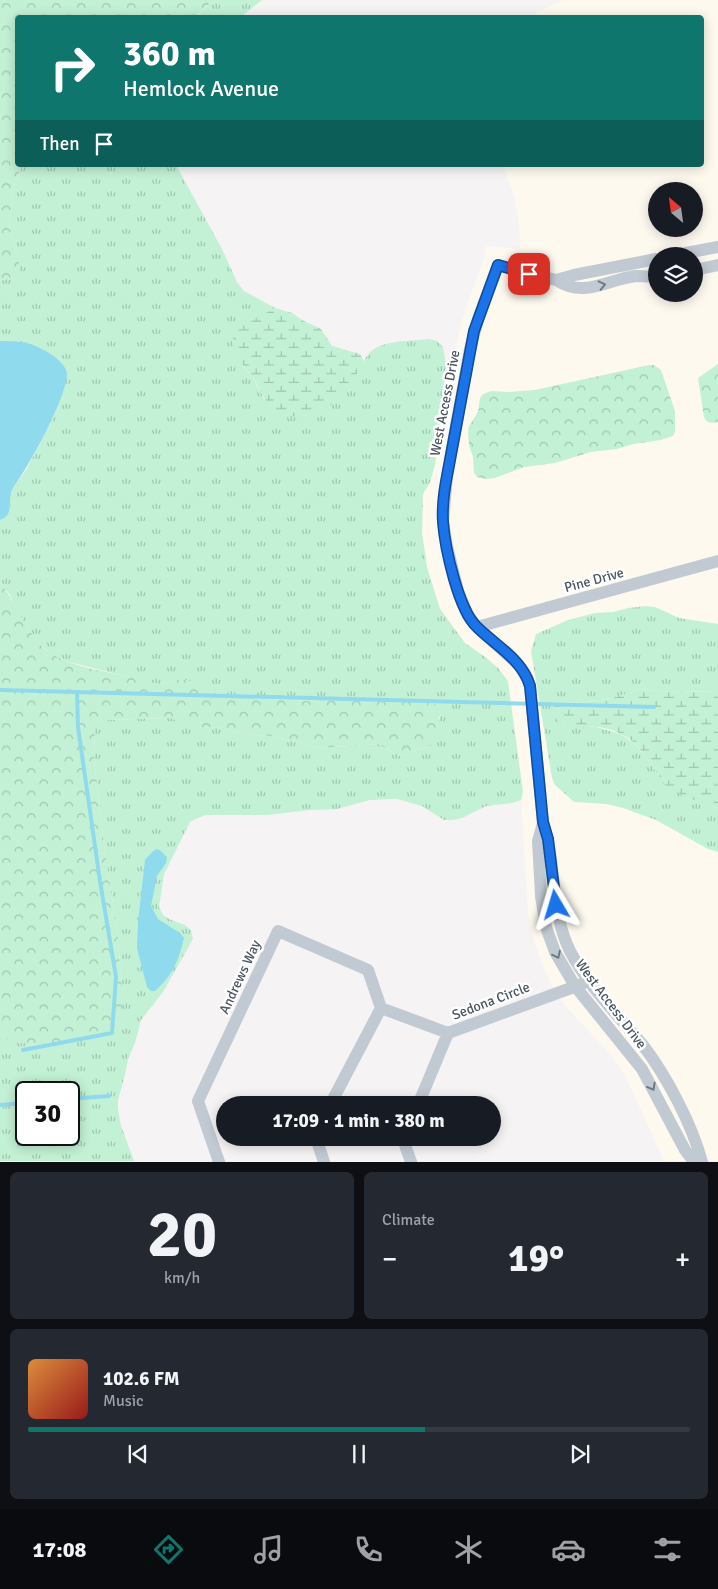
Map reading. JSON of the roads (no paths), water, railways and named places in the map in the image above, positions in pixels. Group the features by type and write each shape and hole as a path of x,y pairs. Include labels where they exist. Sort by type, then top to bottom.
{"street":[{"path":"703,250 718,247"},
{"path":"556,280 648,261"},
{"name":"West Access Drive","path":"556,280 498,265 474,331 447,476 443,508 445,533 458,591 468,616 477,627 519,665 527,677 531,689 543,822 548,839 560,925 570,951 589,981 643,1046 662,1073 697,1145 702,1162"},
{"path":"703,268 718,265"},
{"path":"556,280 571,287 586,288 636,276 648,276"},
{"name":"Pine Drive","path":"477,627 718,561"},
{"name":"West Access Drive","path":"543,822 538,841 540,890 545,921 555,952 576,986 642,1069 685,1150 694,1162"},
{"name":"Andrews Way","path":"219,1162 198,1101 278,931 368,970 381,1008"},
{"name":"Sedona Circle","path":"422,1096 448,1033 589,981"},
{"path":"335,1096 381,1008 448,1033"},
{"path":"319,1146 324,1162"},
{"path":"405,1146 410,1162"}],"water":[{"path":"0,341 24,342 38,347 57,359 67,374 61,399 54,415 37,449 11,492 8,514 0,520"},
{"path":"157,849 167,857 166,863 157,876 151,906 158,919 180,933 184,938 171,974 155,991 151,991 147,987 137,948 138,922 145,860"}],"waterway":[{"path":"0,690 654,707"},
{"path":"23,1050 112,1033 116,977 78,727 77,692"},
{"path":"80,1098 109,1096"},
{"path":"0,1105 15,1104"}]}
